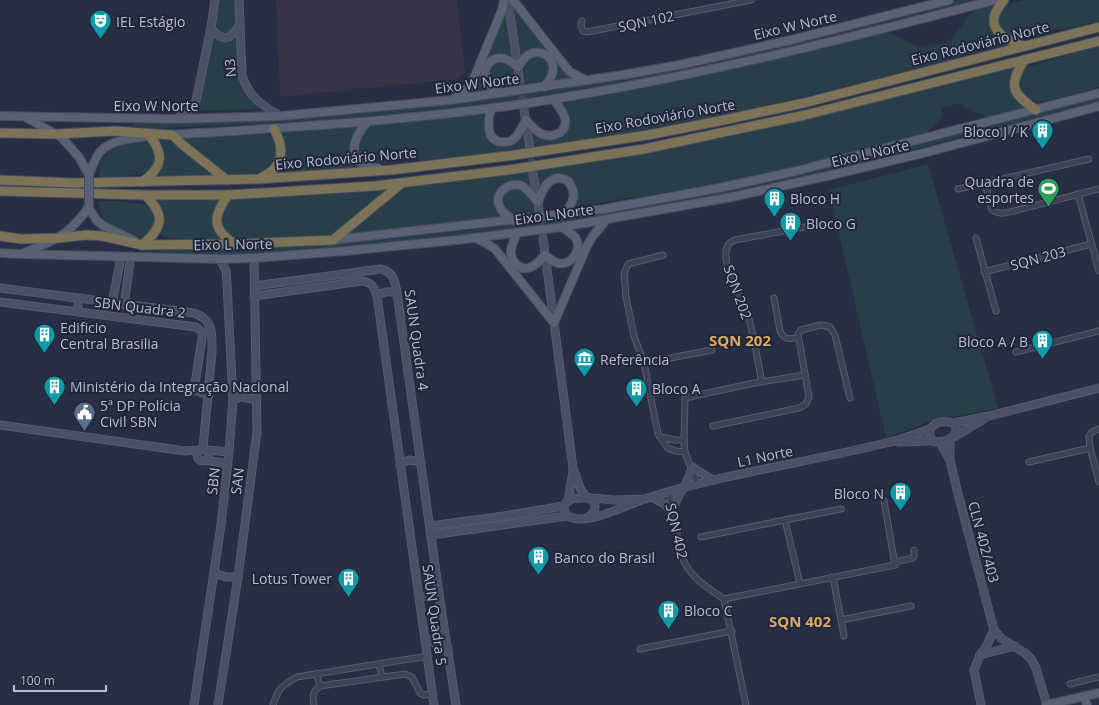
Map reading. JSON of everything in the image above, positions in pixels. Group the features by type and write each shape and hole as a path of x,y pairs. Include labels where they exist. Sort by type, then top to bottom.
{"highway":[{"path":"1004,0 993,17 994,26 998,33 1004,38 1024,46"},
{"name":"Eixo Rodoviário Norte","path":"0,180 74,183 258,179 391,170 515,156 648,135 804,103 1099,27"},
{"name":"Eixo Rodoviário Norte","path":"0,191 145,195 228,195 321,190 402,183 508,170 698,138 805,115 1099,41"},
{"path":"1024,60 1015,78 1014,88 1022,101 1036,110"},
{"path":"258,179 270,174 278,165 281,154 281,144 274,129"},
{"path":"0,133 57,134 115,131 172,134 184,146 228,180"},
{"path":"142,182 152,175 159,162 158,149 150,136"},
{"path":"0,236 21,238 58,238 87,235 102,236 142,245 235,244 333,240 402,183"},
{"path":"142,245 153,236 158,229 160,222 159,214 155,206 145,195"},
{"path":"228,195 221,205 216,219 220,232 223,236 235,244"}],"main road":[{"path":"451,100 461,94 472,83 502,10 504,0"},
{"path":"513,0 570,72 586,80"},
{"name":"Eixo W Norte","path":"1,116 175,119 281,116 451,100 544,87 679,65 792,40 949,0"},
{"name":"Eixo W Norte","path":"89,174 96,157 102,150 108,145 120,141 172,134 274,129 368,121 553,100 632,86 756,60 995,0"},
{"path":"500,93 488,84 485,73 488,63 501,58 518,67 530,55 538,53 547,55 550,58 553,68 552,74 544,87"},
{"name":"Eixo L Norte","path":"333,240 514,221 719,188 1036,110 1099,93"},
{"path":"491,108 488,122 489,132 494,139 499,142 508,142 514,138 526,120 542,135 551,136 561,132 565,124 565,118 553,100"},
{"name":"Eixo L Norte","path":"0,253 220,259 254,258 345,251 474,238 562,227 732,197 827,176 924,153 1099,106"},
{"path":"25,117 57,134 70,146 89,174 89,205 98,221 104,226 142,245"},
{"path":"368,121 356,136 355,154 363,164 370,167 391,170"},
{"path":"539,206 542,191 546,184 555,179 564,179 571,185 574,197 573,202 564,214"},
{"path":"514,221 507,216 499,206 499,198 503,189 511,185 525,188 539,206"},
{"path":"21,254 58,238 73,226 89,205"},
{"path":"474,238 495,249 554,323 587,246 598,228 606,220"},
{"path":"518,232 513,241 511,252 513,261 517,266 522,268 530,268 545,255 555,262 564,263 571,260 576,254 577,241 562,227"},
{"path":"1047,705 1099,693"},
{"path":"1084,696 1087,705"}],"street":[{"name":"N3","path":"175,119 188,111 196,101 211,28 215,0"},
{"name":"N3","path":"239,0 242,75 245,86 260,104 281,116"},
{"path":"508,0 520,82"},
{"path":"712,0 714,7"},
{"name":"SQN 102","path":"582,21 581,26 583,31 587,32 751,0"},
{"path":"211,28 220,37 225,38 234,34 240,24"},
{"path":"524,110 530,148"},
{"path":"958,189 1089,159"},
{"path":"533,173 539,206"},
{"path":"985,183 992,210 1002,213 1099,189"},
{"path":"1078,194 1099,271"},
{"name":"SQN 202","path":"762,382 747,312 730,274 726,256 727,245 736,240 816,225"},
{"path":"431,535 567,516 572,519 582,519 593,513 595,506 594,502 588,498 580,488 574,468 543,238"},
{"path":"976,238 984,272 996,311"},
{"name":"SQN 203","path":"984,272 1091,244"},
{"path":"663,255 628,264 624,274 626,297 634,336 644,363 660,437 668,448 686,452"},
{"name":"SBN Quadra 2","path":"112,302 120,263 119,256"},
{"name":"SBN Quadra 2","path":"124,305 131,256"},
{"name":"SAN","path":"218,705 238,577 257,432 254,258"},
{"name":"SBN","path":"194,705 214,573 228,464 233,400 226,271 220,259"},
{"name":"SAUN Quadra 4","path":"254,286 381,269 390,273 394,278 430,526"},
{"path":"254,296 362,281 367,281 374,286 377,296 400,464 410,460 421,462"},
{"name":"SBN Quadra 2","path":"0,288 194,313 206,319 210,325 212,352 203,449"},
{"path":"3,303 9,289"},
{"path":"377,296 385,291 397,293"},
{"path":"66,311 68,296"},
{"path":"78,312 77,305 80,298"},
{"path":"774,298 782,336 789,339 798,338"},
{"name":"SBN Quadra 2","path":"3,303 193,326 202,332 194,390 209,395"},
{"path":"151,321 158,309"},
{"path":"158,309 160,322"},
{"path":"713,426 757,418 804,406 806,404 809,396 798,338 799,332 804,329 821,326 830,327 835,335 850,398"},
{"path":"1016,352 1099,331"},
{"path":"644,363 712,350"},
{"path":"697,484 686,452 684,440 685,398 762,382 805,375"},
{"path":"989,416 952,438 940,442 932,441 929,433 930,429 935,424 941,422 954,423 989,416 1099,388"},
{"path":"233,400 242,397 257,400"},
{"path":"952,438 956,431 954,423"},
{"path":"0,425 185,451 203,449 229,452"},
{"name":"L1 Norte","path":"588,517 612,512 649,498 697,484 891,442 930,429"},
{"path":"1099,429 1092,432 1089,436 1090,448 1099,479"},
{"path":"660,437 684,440"},
{"name":"CLN 402/403","path":"950,460 952,438"},
{"name":"L1 Norte","path":"891,442 932,441"},
{"name":"CLN 402/403","path":"940,442 950,460 994,630"},
{"path":"1029,462 1090,448"},
{"path":"197,458 197,453 203,449"},
{"path":"203,449 209,457 205,460"},
{"path":"185,451 200,460 228,464"},
{"name":"SAUN Quadra 5","path":"400,464 434,705"},
{"path":"692,467 713,480"},
{"path":"649,498 664,503 672,511 689,478 692,467"},
{"path":"567,516 565,512 566,504 574,468"},
{"name":"SQN 402","path":"669,492 681,555 689,572 701,583 724,599"},
{"path":"430,526 504,516 566,504 580,497 588,498"},
{"name":"L1 Norte","path":"588,498 625,500 649,498"},
{"path":"884,501 895,562"},
{"name":"SQN 402","path":"701,537 841,509"},
{"path":"785,520 800,584"},
{"name":"SAUN Quadra 5","path":"430,526 456,705"},
{"path":"744,705 732,631 724,599 895,565 895,562 912,558 914,556 914,550"},
{"path":"214,573 226,577 238,577"},
{"path":"833,577 844,636"},
{"path":"419,597 430,597 439,594"},
{"path":"841,620 911,606"},
{"path":"981,705 974,670 980,655 987,645 994,630 1002,639 1025,652 1034,664 1047,705"},
{"path":"640,650 732,631"},
{"path":"424,637 440,647 448,649"},
{"path":"980,655 1015,646"},
{"path":"273,705 277,692 284,684 297,677 428,656"},
{"path":"379,664 382,677"},
{"path":"316,673 320,686"},
{"path":"314,705 312,698 314,690 320,686 405,674 415,682 420,693 424,695 433,694"},
{"path":"1070,684 1099,677"}],"shaded area":[{"path":"220,0 236,0 237,25 232,34 223,35 215,27"},
{"path":"276,0 457,0 465,71 458,79 280,97"},
{"path":"959,0 978,0 786,49 692,70 546,95 467,106 310,121 164,128 135,131 133,123 211,121 454,103 603,82 891,18"},
{"path":"1023,0 1099,0 1099,21 1013,39 1000,30 997,17 1005,5"},
{"path":"998,2 993,10 991,20 992,29 997,37 1008,44 776,103 716,116 535,148 531,128 539,136 565,129 558,102 610,95 633,88 886,31 921,48 945,43 951,39 975,9"},
{"path":"514,6 578,78 549,83 552,80 549,53 521,58"},
{"path":"507,7 515,60 502,53 491,57 484,65 495,91 465,95"},
{"path":"213,34 231,39 237,36 238,66 241,83 250,99 258,107 258,109 194,111 200,99"},
{"path":"1099,46 1099,87 1041,101 1030,100 1022,94 1019,86 1019,80 1021,74 1027,67"},
{"path":"535,54 547,58 551,72 540,81 525,83 526,63"},
{"path":"502,60 514,68 518,84 502,87 496,85 489,79 488,65"},
{"path":"1020,65 1013,79 1030,107 989,118 965,108 962,103 941,108 943,116 927,133 824,160 713,185 573,207 578,197 578,189 573,182 564,176 540,191 538,170 644,154 806,119"},
{"path":"1099,97 1099,101 796,179 707,198 574,221 505,231 385,244 248,255 159,253 158,248 327,243 390,239 490,228 601,212"},
{"path":"489,113 487,130 506,145 524,126 527,149 428,161 413,159 381,163 366,160 361,155 359,144 361,138 364,132 371,126"},
{"path":"362,124 354,135 352,145 365,167 275,173 283,162 286,152 283,142 276,130"},
{"path":"257,133 268,135 276,142 279,158 267,170 244,175 154,178 162,169 165,159 163,150 158,140"},
{"path":"143,141 154,147 157,163 146,173 118,177 99,177 100,167 107,154 112,150 126,144"},
{"path":"928,164 998,408 931,421 886,438 829,190"},
{"path":"530,172 533,190 527,185 499,192 505,218 351,235 289,238 235,238 225,233 221,223 221,216 224,208 228,203 236,199 462,181"},
{"path":"508,188 522,189 531,200 536,213 521,215 509,213 505,210 503,206 503,199 505,190"},
{"path":"158,200 219,200 222,241 199,241 163,237 160,233 165,217"},
{"path":"99,201 117,201 148,205 151,207 157,223 147,235 139,236 122,233 114,229 103,218"}],"tunnel":[{"path":"520,85 524,108"},
{"path":"530,148 533,171"},
{"path":"540,212 543,235"}],"place":[{"name":"IEL Estágio","path":"100,40"},
{"name":"Bloco J / K","path":"1043,150"},
{"name":"Quadra de esportes","path":"1049,208"},
{"name":"Bloco H","path":"775,218"},
{"name":"Bloco G","path":"791,242"},
{"name":"Edificio Central Brasilia","path":"44,354"},
{"name":"Bloco A / B","path":"1043,360"},
{"name":"Referência","path":"585,378"},
{"name":"Ministério da Integração Nacional","path":"54,406"},
{"name":"Bloco A","path":"636,408"},
{"name":"5ª DP Polícia Civil SBN","path":"85,432"},
{"name":"Bloco N","path":"900,512"},
{"name":"Banco do Brasil","path":"539,576"},
{"name":"Lotus Tower","path":"348,598"},
{"name":"Bloco C","path":"669,630"}],"district":[{"name":"SQN 202","path":"740,340"},
{"name":"SQN 402","path":"800,621"}]}
